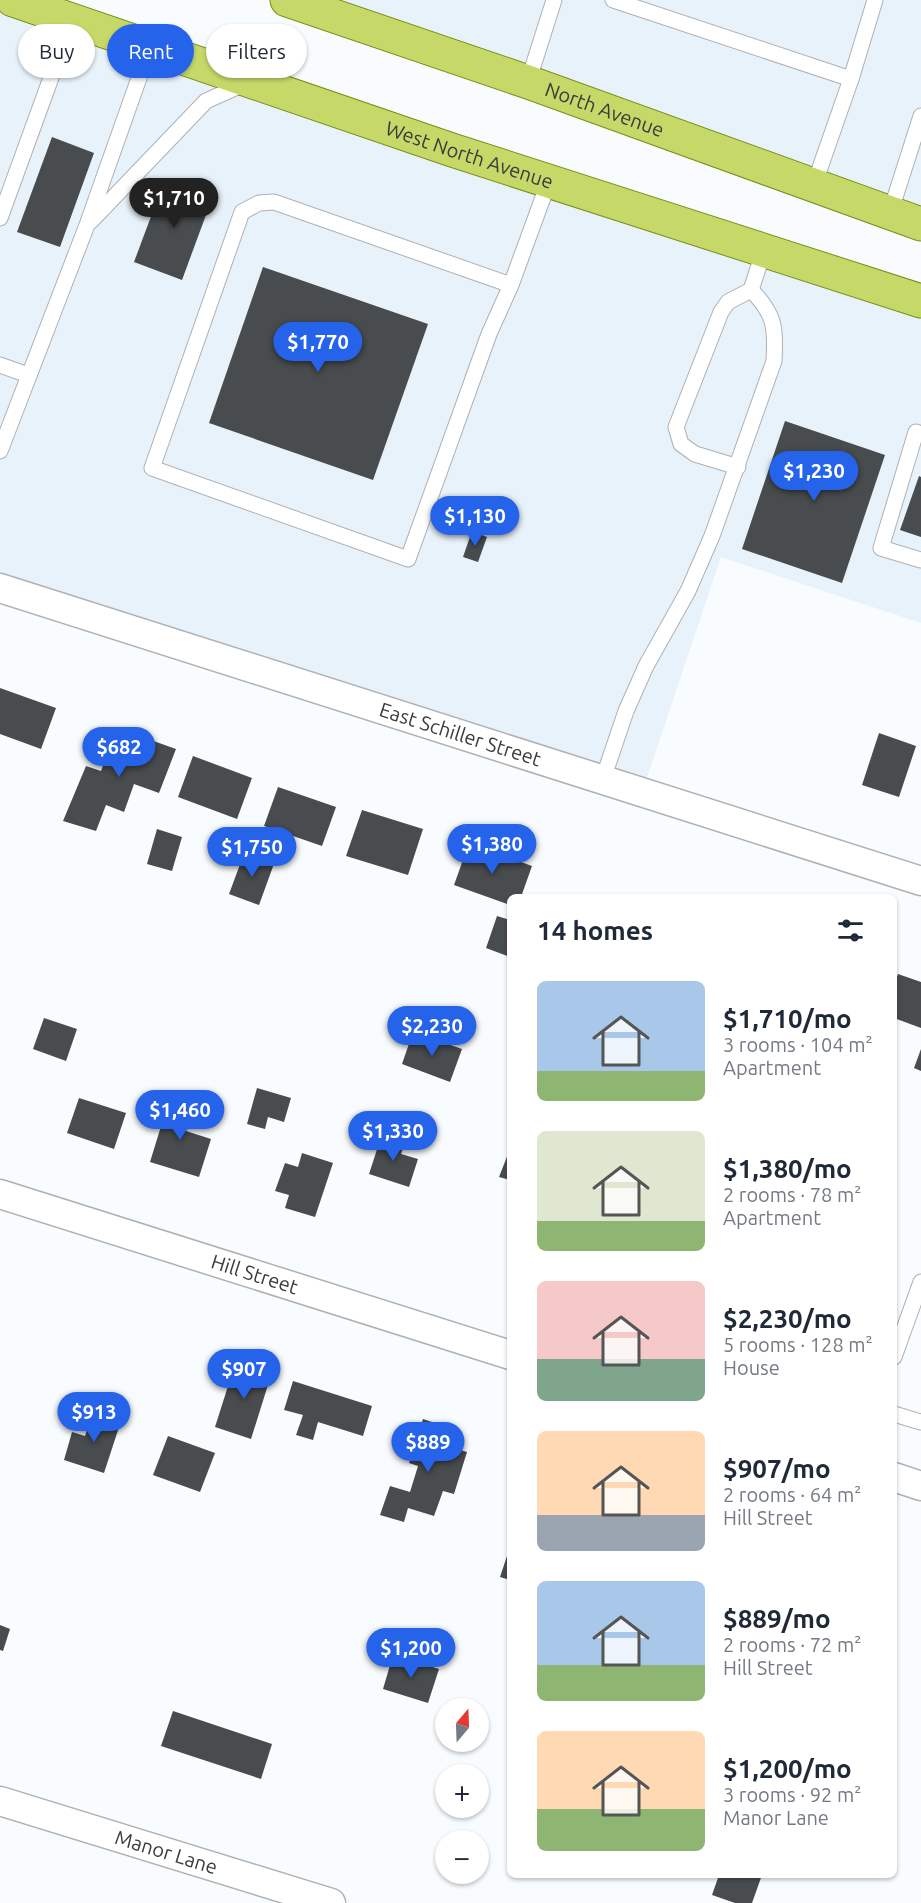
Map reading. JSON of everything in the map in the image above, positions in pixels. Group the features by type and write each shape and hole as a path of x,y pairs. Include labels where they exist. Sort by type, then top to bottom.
{"main road":[{"name":"West North Avenue","path":"16,0 107,32"},
{"name":"North Avenue","path":"287,0 528,82 921,224"},
{"name":"West North Avenue","path":"194,62 549,181 921,301"}],"street":[{"name":"East Schiller Street","path":"0,588 921,881"},
{"name":"Hill Street","path":"0,1194 507,1354"},
{"path":"897,1478 921,1486"},
{"name":"Manor Lane","path":"0,1801 331,1903"}],"lane":[{"path":"528,82 554,0"},
{"path":"613,0 850,79"},
{"path":"813,185 875,0"},
{"path":"0,218 72,20"},
{"path":"0,452 87,225 139,78"},
{"path":"87,225 206,101 250,81"},
{"path":"890,213 921,116"},
{"path":"511,285 274,202 260,203 242,212 152,468 408,559 489,334 511,285 549,181"},
{"path":"738,467 695,454 681,444 676,427 721,312 728,302 751,290 764,250"},
{"path":"603,779 626,711 646,666 688,591 712,536 774,361 776,334 766,305 751,290"},
{"path":"0,365 28,375"},
{"path":"921,434 916,432 881,548 921,560"},
{"path":"897,1349 921,1282"},
{"path":"897,1415 921,1422"}],"shaded area":[{"path":"308,0 921,0 921,216"},
{"path":"0,5 58,24 18,24 18,78 95,78 95,36 107,40 107,78 194,78 194,69 206,73 206,78 223,78 921,307 921,623 721,557 639,801 0,593"}],"building":[{"path":"52,137 94,153 60,247 17,232"},
{"path":"165,179 213,196 182,280 134,262"},
{"path":"263,267 428,324 373,480 209,423"},
{"path":"785,421 885,455 842,583 742,549"},
{"path":"919,476 921,477 921,537 900,530"},
{"path":"472,531 487,537 478,562 463,557"},
{"path":"0,688 56,708 41,749 0,734"},
{"path":"117,728 176,749 159,793 134,784 124,812 106,805 96,831 63,821 86,766 101,771"},
{"path":"879,733 916,746 899,797 862,785"},
{"path":"193,756 252,778 237,819 178,797"},
{"path":"278,787 336,807 322,846 264,826"},
{"path":"362,810 423,829 408,875 346,856"},
{"path":"157,829 182,837 172,871 147,864"},
{"path":"469,843 532,866 522,894 507,894 507,904 454,885"},
{"path":"245,851 275,861 259,905 229,894"},
{"path":"497,916 507,919 507,956 486,948"},
{"path":"898,974 921,982 921,1028 897,1019"},
{"path":"44,1018 77,1029 66,1061 33,1049"},
{"path":"413,1032 462,1049 450,1082 402,1064"},
{"path":"921,1049 921,1071 914,1068"},
{"path":"257,1088 291,1098 284,1122 268,1117 265,1129 247,1124"},
{"path":"170,1097 194,1105 186,1131 211,1139 199,1177 150,1162"},
{"path":"79,1098 126,1113 114,1149 67,1133"},
{"path":"382,1134 405,1141 401,1154 418,1159 409,1187 369,1174"},
{"path":"302,1153 333,1163 315,1217 285,1208 289,1195 275,1191 285,1163 298,1167"},
{"path":"507,1157 507,1179 499,1177"},
{"path":"236,1361 272,1372 251,1439 215,1427"},
{"path":"293,1381 372,1406 363,1436 318,1422 313,1440 296,1435 303,1415 284,1410"},
{"path":"93,1412 121,1421 104,1473 64,1460 72,1432 85,1436"},
{"path":"423,1419 456,1430 450,1447 467,1452 454,1494 443,1491 434,1516 408,1508 404,1522 380,1515 390,1486 410,1492 418,1466 409,1463"},
{"path":"168,1436 215,1453 200,1492 153,1475"},
{"path":"507,1556 507,1579 500,1577"},
{"path":"0,1625 10,1629 3,1651 0,1650"},
{"path":"393,1655 439,1669 428,1703 383,1689"},
{"path":"173,1711 272,1744 261,1779 161,1746"},
{"path":"718,1878 761,1878 752,1903 735,1903 712,1895"}]}
